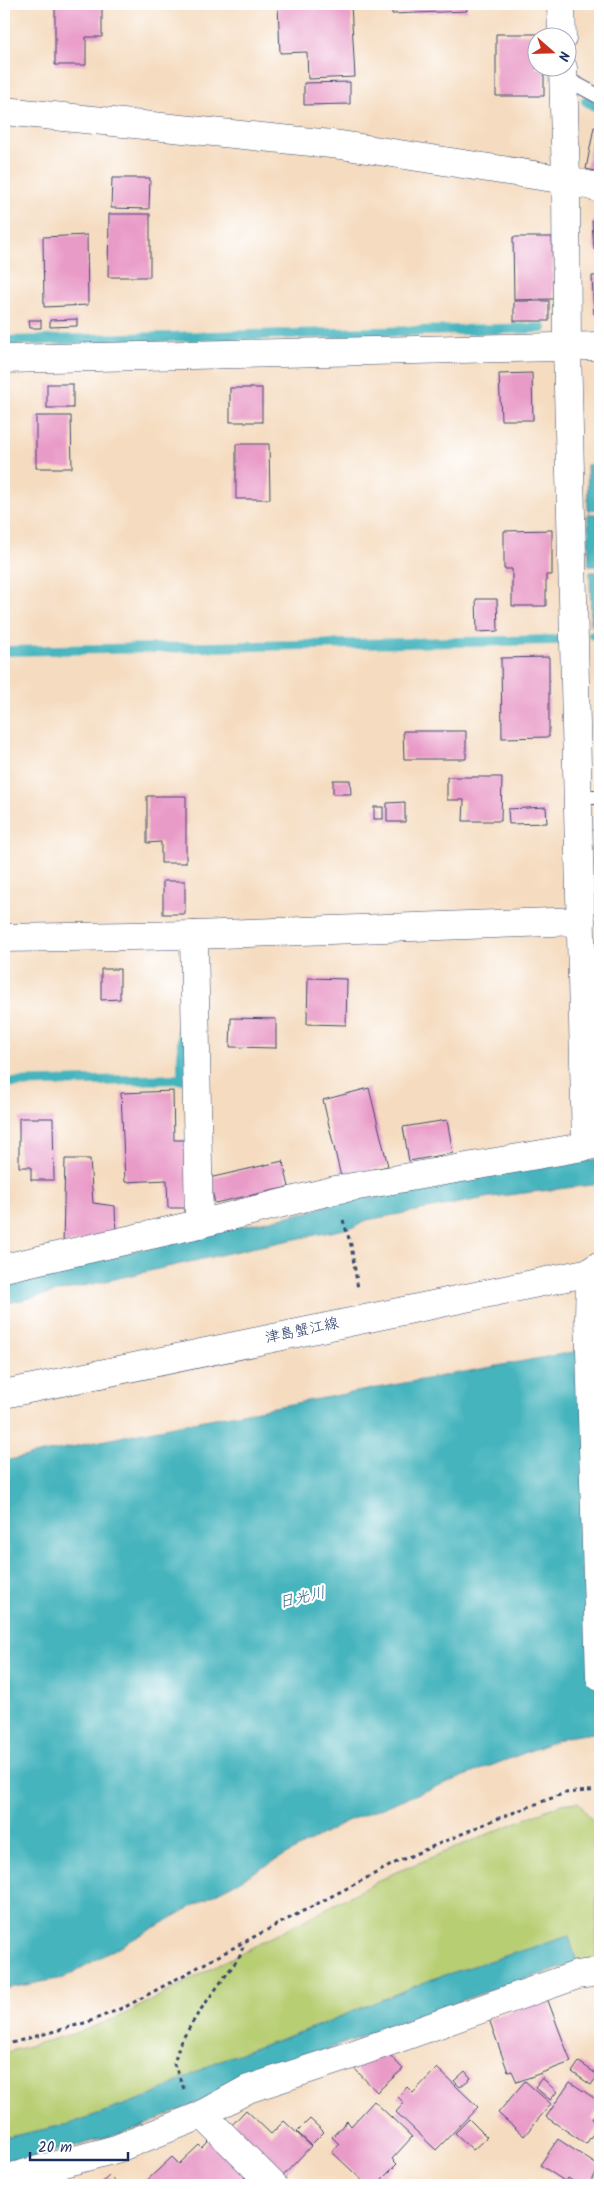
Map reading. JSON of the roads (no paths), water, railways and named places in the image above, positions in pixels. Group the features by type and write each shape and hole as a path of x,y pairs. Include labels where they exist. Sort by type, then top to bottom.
{"street":[{"path":"561,4 562,28"},
{"path":"4,1268 199,1224 335,1190 593,1145 580,921 589,797 567,346 563,78"},
{"path":"4,111 341,145 566,180 600,188"},
{"path":"4,359 600,346"},
{"path":"4,938 194,935 580,921"},
{"path":"194,935 199,1224"},
{"path":"597,1269 589,1318 600,1678"},
{"name":"津島蟹江線","path":"4,1394 597,1269"},
{"path":"7,2181 116,2149 202,2114 248,2089 346,2057 577,1974 600,1972"},
{"path":"202,2114 264,2182"}],"lane":[{"path":"572,78 600,97"}],"water":[{"path":"600,464 600,509 588,510 587,465"},
{"path":"588,514 600,514 600,566 589,566"},
{"path":"590,572 600,572 600,626 591,626"},
{"path":"600,1159 600,1184 491,1197 367,1220 355,1227 251,1248 4,1304 4,1280 311,1211 347,1198 378,1197 423,1184"},
{"name":"日光川","path":"600,1347 600,1732 566,1737 347,1821 63,1978 4,1989 4,1461 193,1422"},
{"path":"569,1936 577,1963 474,1996 304,2058 131,2131 4,2165 4,2138 69,2124 153,2095 218,2061 307,2030 435,1978"}],"waterway":[{"path":"586,101 600,109"},
{"path":"4,341 542,328"},
{"path":"593,635 600,635"},
{"path":"4,651 556,640"},
{"path":"4,1083 182,1079 182,1014"}]}
